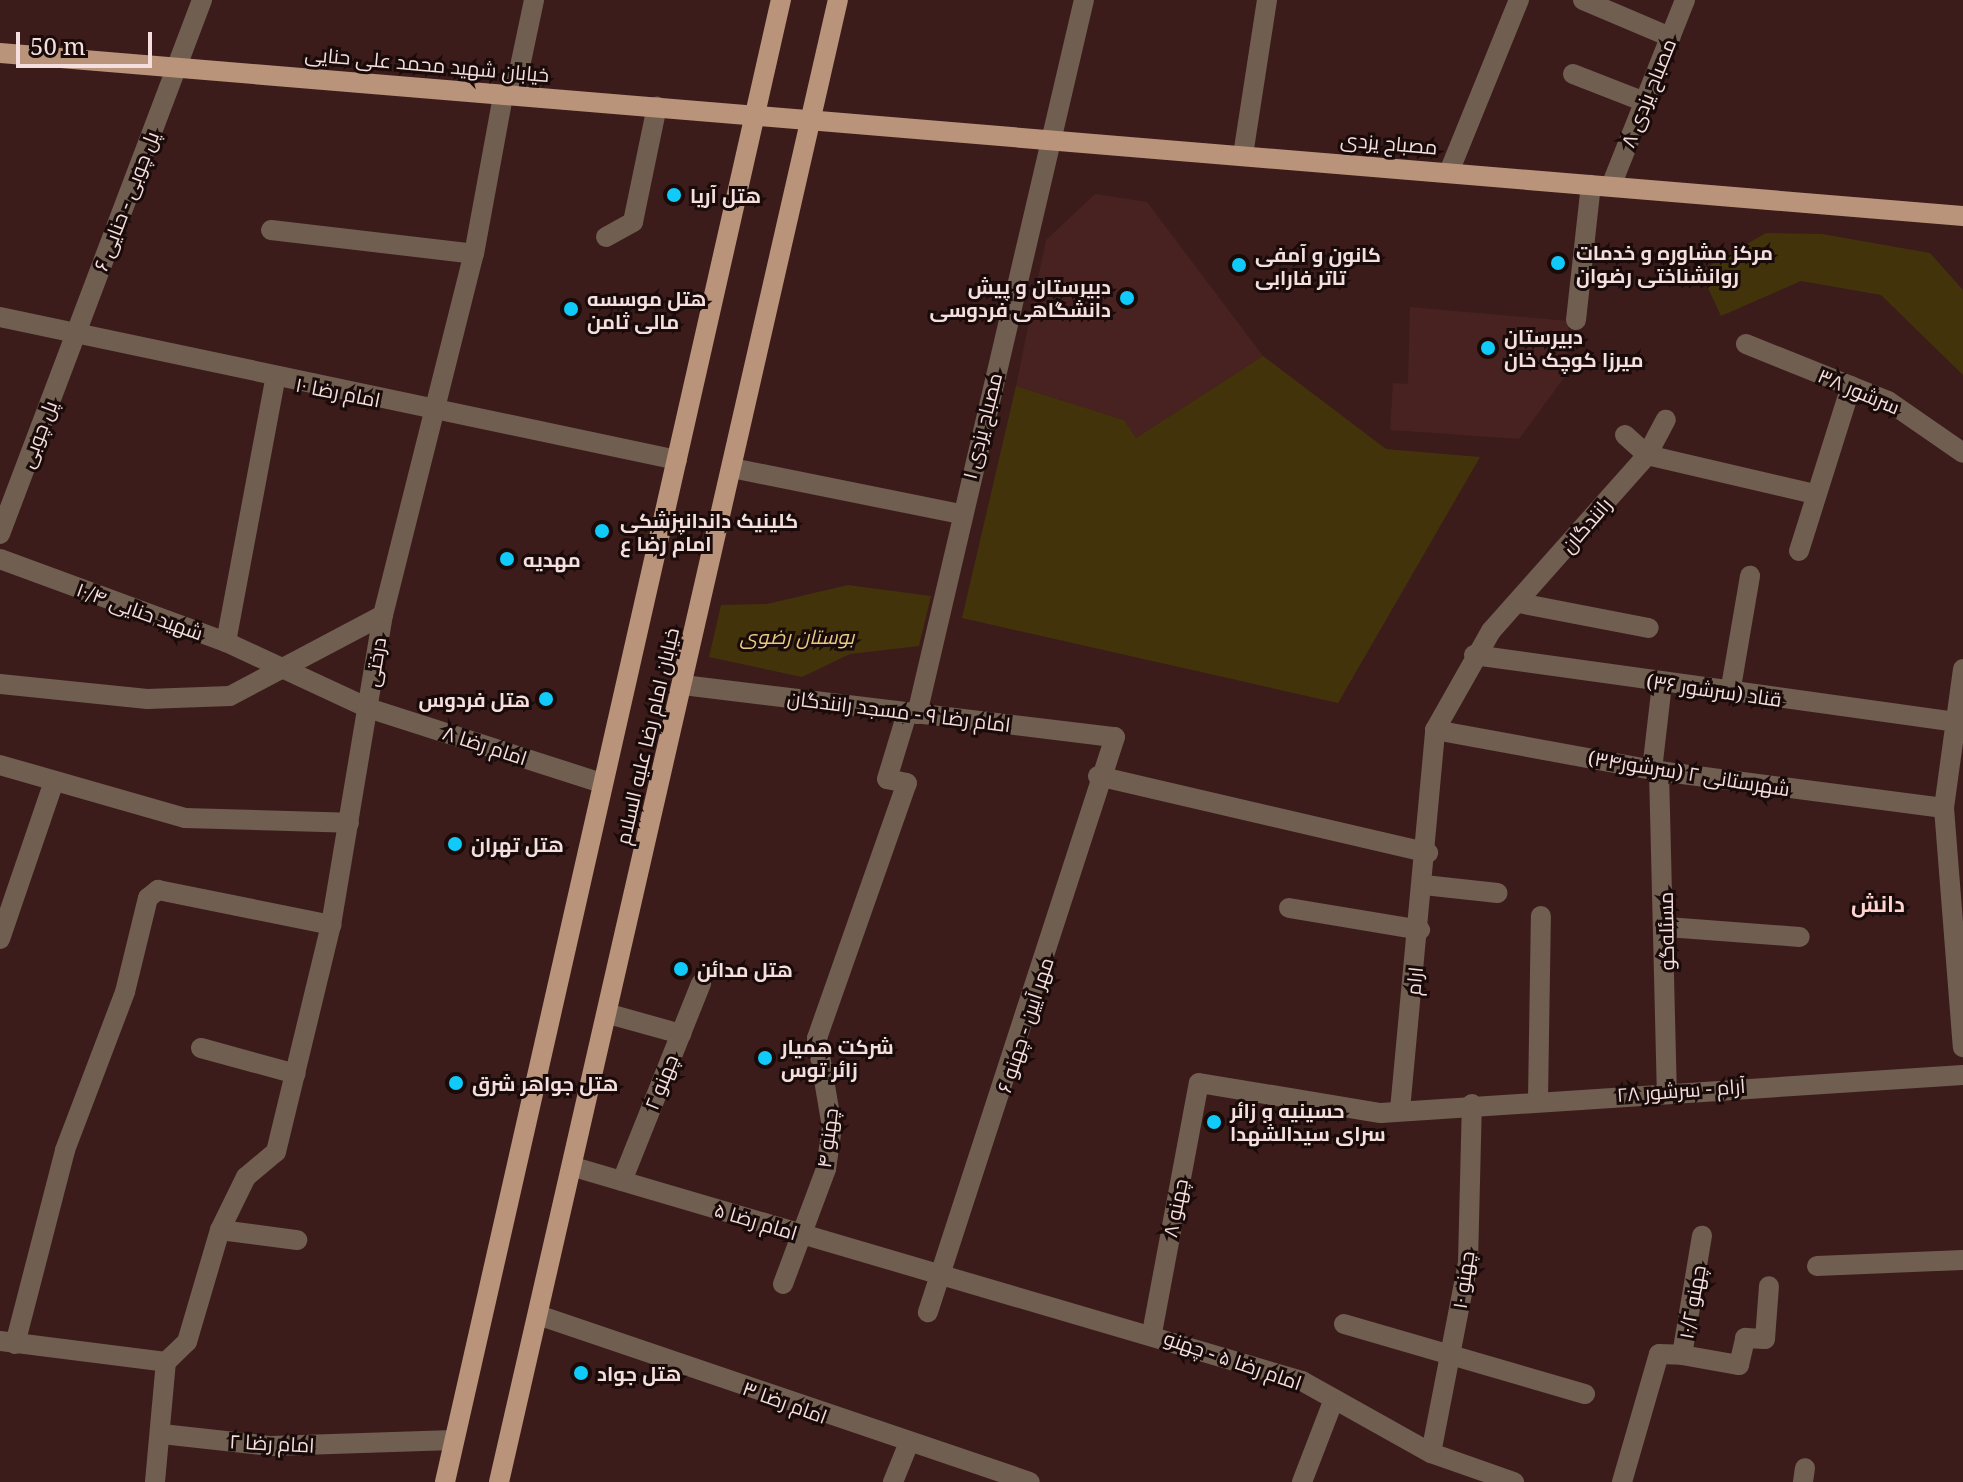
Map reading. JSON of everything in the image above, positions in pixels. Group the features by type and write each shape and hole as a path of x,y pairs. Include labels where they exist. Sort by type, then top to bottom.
{"main road":[{"name":"خیابان امام رضا علیه السلام","path":"445,1482 781,0"},
{"name":"خیابان امام رضا علیه السلام","path":"499,1482 541,1316 838,0"},
{"name":"خیابان شهید محمد علی حنایی","path":"0,53 811,119"},
{"name":"مصباح یزدی","path":"811,119 1963,216"}],"street":[{"name":"پل چوبی - حنایی ۶","path":"76,335 202,0"},
{"name":"درختی","path":"166,1362 187,1342 220,1230 249,1172 276,1152 331,925 383,615 437,412 534,0"},
{"name":"مصباح یزدی ۱","path":"817,1038 907,783 887,779 912,713 1053,139 1084,0"},
{"path":"1243,155 1267,0"},
{"path":"1449,172 1519,0"},
{"path":"1583,0 1670,37"},
{"name":"مصباح یزدی ۸","path":"1576,320 1601,185 1645,102 1685,0"},
{"path":"1573,74 1645,102"},
{"path":"606,237 633,222 657,106"},
{"path":"271,230 474,254"},
{"name":"امام رضا ۱۰","path":"0,317 275,379 677,460"},
{"name":"پل چوبی","path":"0,534 76,335"},
{"name":"سرشور ۳۸","path":"1746,344 1851,386 1927,423 1963,453"},
{"path":"226,642 275,379"},
{"path":"1799,551 1851,386"},
{"name":"رانندگان","path":"1428,853 1435,730 1474,655 1647,455 1666,420"},
{"path":"1625,435 1647,455 1815,494"},
{"path":"732,468 960,514"},
{"name":"شهید حنایی ۱۰/۴","path":"0,559 226,642 368,708"},
{"path":"1730,693 1750,576"},
{"path":"1519,603 1649,628"},
{"path":"0,684 195,701 257,688 279,665 383,615"},
{"name":"قناد (سرشور ۳۶)","path":"1474,655 1662,684 1955,722"},
{"path":"1963,669 1955,722 1959,773 1944,808 1957,934 1963,1047"},
{"name":"مسئله‌گو","path":"1662,684 1656,770 1667,927 1667,1090"},
{"name":"امام رضا ۹ - مسجد رانندگان","path":"683,685 1115,737"},
{"name":"امام رضا ۸","path":"368,708 602,783"},
{"name":"شهرستانی ۲ (سرشور۳۴)","path":"1435,730 1656,770 1944,808"},
{"name":"مهر آیین - چهنو ۶","path":"928,1312 1031,1012 1098,776 1115,737"},
{"path":"0,765 185,818 349,823"},
{"path":"1098,776 1428,853"},
{"path":"0,939 54,781"},
{"name":"ارام","path":"1400,1110 1428,853"},
{"path":"1424,885 1498,893"},
{"path":"155,1482 162,1434 166,1362 7,1342 61,1164 125,992 148,898 158,890 331,925"},
{"path":"1289,908 1420,930"},
{"path":"1538,1100 1541,916"},
{"path":"1667,927 1800,937"},
{"name":"چهنو ۲","path":"622,1181 701,983"},
{"path":"609,1014 681,1034"},
{"name":"چهنو ۴","path":"783,1284 796,1234 826,1169 832,1127 817,1038"},
{"path":"201,1048 296,1074"},
{"name":"آرام - سرشور ۲۸","path":"1199,1083 1381,1113 1667,1090 1963,1075"},
{"name":"چهنو ۸","path":"1152,1333 1199,1083"},
{"name":"چهنو ۱۰","path":"1431,1453 1468,1263 1472,1104"},
{"name":"امام رضا ۵","path":"574,1167 796,1234 940,1270"},
{"path":"220,1230 297,1240"},
{"name":"چهنو ۱۰/۲","path":"1622,1482 1659,1354 1682,1355 1702,1236"},
{"path":"1817,1266 1963,1260"},
{"name":"امام رضا ۵ - چهنو","path":"940,1270 1302,1381 1431,1453 1508,1481"},
{"path":"1682,1355 1739,1365 1745,1338 1765,1339 1769,1286"},
{"name":"امام رضا ۳","path":"541,1316 908,1445 1030,1482"},
{"path":"1344,1324 1453,1352 1585,1394"},
{"path":"1302,1482 1334,1399"},
{"name":"امام رضا ۲","path":"162,1434 271,1446 454,1440"},
{"path":"893,1482 908,1445"}],"shaded area":[{"name":"دبیرستان و پیش دانشگاهی فردوسی","path":"1095,194 1147,202 1263,356 1136,438 1124,420 1016,386 1046,240"},
{"name":"دبیرستان میرزا کوچک خان","path":"1410,307 1569,321 1566,375 1519,439 1390,430 1393,383 1408,384"}],"green space":[{"path":"1766,233 1822,234 1930,253 1963,290 1963,375 1881,295 1801,281 1721,316 1700,271"},
{"path":"1263,356 1386,449 1480,457 1338,703 962,618 1016,386 1124,420 1136,438"},
{"name":"بوستان رضوی","path":"848,585 931,596 919,646 850,654 802,677 709,657 721,605 767,604"}],"place":[{"name":"هتل آریا","path":"674,195"},
{"name":"مرکز مشاوره و خدمات روانشناختی رضوان","path":"1558,263"},
{"name":"کانون و آمفی تاتر فارابی","path":"1239,265"},
{"name":"دبیرستان و پیش دانشگاهی فردوسی","path":"1127,298"},
{"name":"هتل موسسه مالی ثامن","path":"571,309"},
{"name":"دبیرستان میرزا کوچک خان","path":"1488,348"},
{"name":"کلینیک داندانپزشکى امام رضا ع","path":"602,531"},
{"name":"مهدیه","path":"507,559"},
{"name":"هتل فردوس","path":"546,699"},
{"name":"هتل تهران","path":"455,844"},
{"name":"هتل مدائن","path":"681,969"},
{"name":"شرکت همیار زائر توس","path":"765,1058"},
{"name":"هتل جواهر شرق","path":"456,1083"},
{"name":"حسینیه و زائر سرای سیدالشهدا","path":"1214,1122"},
{"name":"هتل جواد","path":"581,1373"}],"district":[{"name":"دانش","path":"1878,904"}]}
